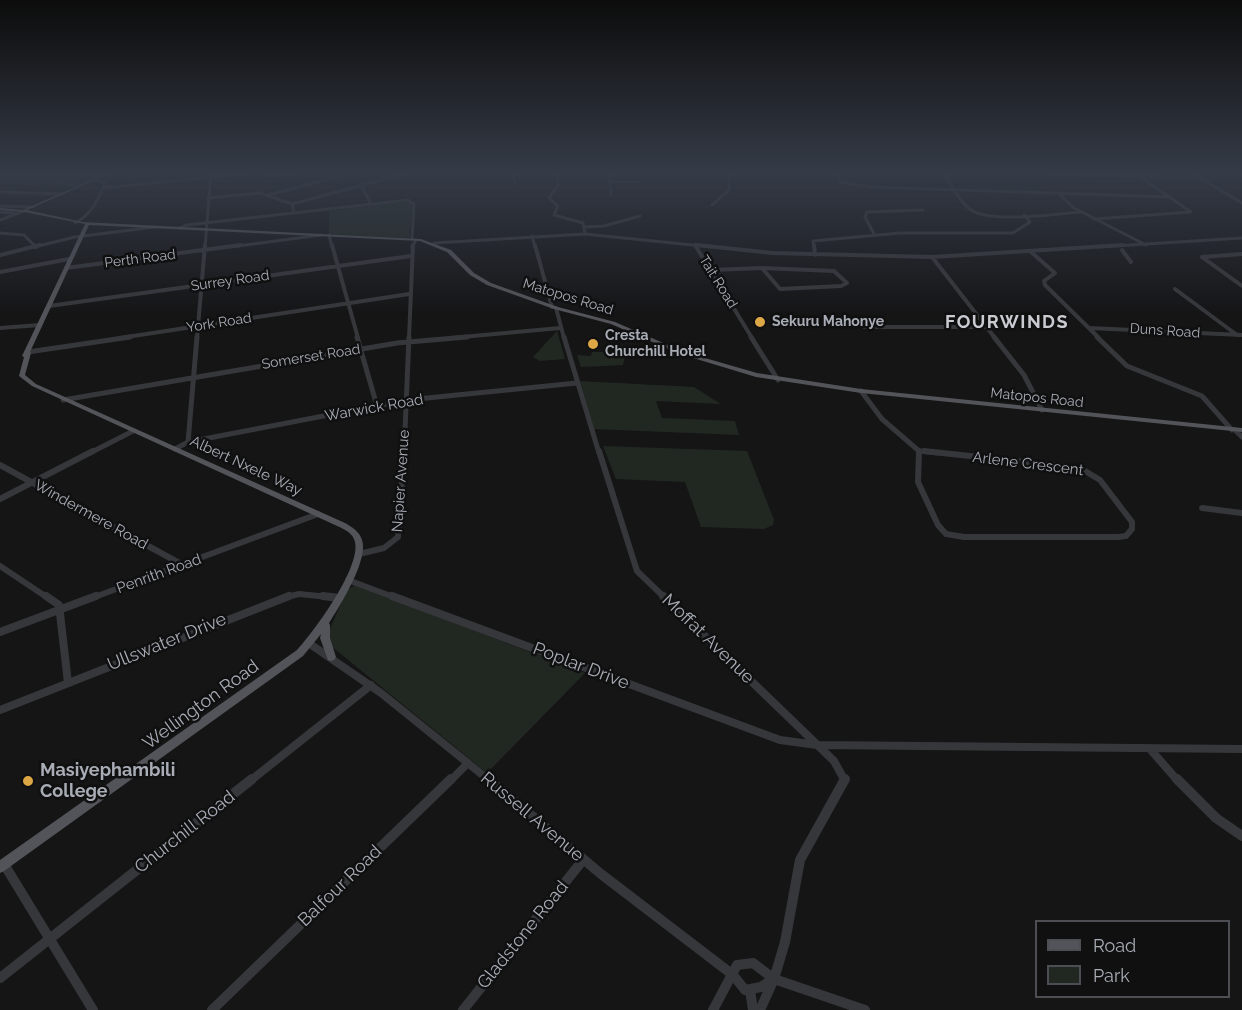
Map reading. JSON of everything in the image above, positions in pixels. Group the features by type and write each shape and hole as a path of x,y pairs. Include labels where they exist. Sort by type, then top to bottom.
{"main road":[{"name":"Matopos Road","path":"68,221 86,226 98,224 180,228 207,226 434,243 449,250 478,279 554,307 613,323 706,362 778,380 861,391 1237,430"},
{"name":"Albert Nxele Way","path":"86,226 23,364 20,378 63,400 342,525 354,534 359,543 359,554"},
{"path":"416,240 444,241"},
{"path":"331,657 325,638 326,623 359,554"},
{"name":"Wellington Road","path":"2,865 241,697 310,644 326,623"}],"street":[{"path":"188,442 207,221"},
{"path":"165,227 207,226 240,221"},
{"name":"Napier Avenue","path":"359,554 384,548 398,537 411,256 412,243 416,240 414,221"},
{"path":"577,221 584,226 585,234"},
{"path":"584,226 605,226 622,221"},
{"path":"867,221 874,234"},
{"path":"816,255 813,241 874,234 948,231 1015,233 1029,221"},
{"path":"1098,221 1147,245"},
{"path":"180,228 187,225"},
{"path":"0,255 79,237 155,227"},
{"path":"0,233 24,235 36,246"},
{"path":"434,243 585,234 816,255 932,256 1158,245 1242,238"},
{"name":"Perth Road","path":"66,268 321,235"},
{"path":"329,235 377,406"},
{"name":"Moffat Avenue","path":"532,236 637,571 842,770 845,782 800,860 785,942 774,979 760,1010"},
{"name":"Tait Road","path":"695,245 778,380"},
{"path":"1091,251 1156,248 1158,245"},
{"path":"1122,250 1131,262"},
{"path":"1031,251 1055,273 1045,279 1044,283 1131,368 1202,396 1237,430 1242,438"},
{"path":"1242,254 1202,257 1242,286"},
{"name":"Surrey Road","path":"49,306 411,256"},
{"path":"932,256 1024,375 1042,410"},
{"path":"0,272 69,259"},
{"path":"711,270 762,268 837,272 847,283 841,286 780,289 762,268"},
{"path":"1235,281 1242,281"},
{"path":"1176,289 1240,335"},
{"name":"York Road","path":"28,353 409,294"},
{"path":"0,328 40,325"},
{"path":"864,327 987,327"},
{"name":"Somerset Road","path":"63,400 408,342 560,328"},
{"name":"Duns Road","path":"1089,328 1240,335"},
{"name":"Warwick Road","path":"176,449 188,442 406,400 577,383"},
{"path":"861,391 882,419 919,451"},
{"path":"0,499 134,430"},
{"name":"Arlene Crescent","path":"919,451 1080,468 1101,480 1132,522 1132,529 1126,536 1118,537 964,537 946,534 938,525 918,482 919,451"},
{"name":"Windermere Road","path":"0,465 183,565"},
{"path":"1202,508 1242,513"},
{"name":"Penrith Road","path":"0,632 318,514"},
{"path":"0,566 55,601 60,611 68,683"},
{"name":"Poplar Drive","path":"348,580 768,737 817,744 1242,749"},
{"name":"Ullswater Drive","path":"0,710 282,598 300,594 339,598"},
{"name":"Russell Avenue","path":"310,644 371,686 468,763 583,860 733,975 744,990 750,990"},
{"name":"Churchill Road","path":"0,978 371,686"},
{"path":"1150,749 1197,801 1242,836"},
{"name":"Balfour Road","path":"212,1010 468,763"},
{"name":"Gladstone Road","path":"463,1010 583,860"},
{"path":"2,865 93,1010"},
{"path":"713,1010 737,965 747,963 761,967 774,979 866,1010"},
{"path":"753,1010 750,990 761,987 774,979"}],"green space":[{"path":"329,221 411,221 410,238 329,234"},
{"path":"557,331 565,359 540,361 533,357"},
{"path":"620,345 627,346 623,365 581,367 577,355 591,356 592,352 604,352 604,350 613,352"},
{"path":"580,381 694,387 721,404 656,401 662,418 735,421 739,435 594,429"},
{"path":"603,446 747,451 774,520 773,525 764,529 701,527 685,482 616,479"},
{"path":"355,585 585,673 487,773 331,646 329,631 347,590"}],"place":[{"name":"Sekuru Mahonye","path":"760,322"},
{"name":"Cresta Churchill Hotel","path":"593,344"},
{"name":"Masiyephambili College","path":"28,781"}],"district":[{"name":"FOURWINDS","path":"1007,323"}]}
